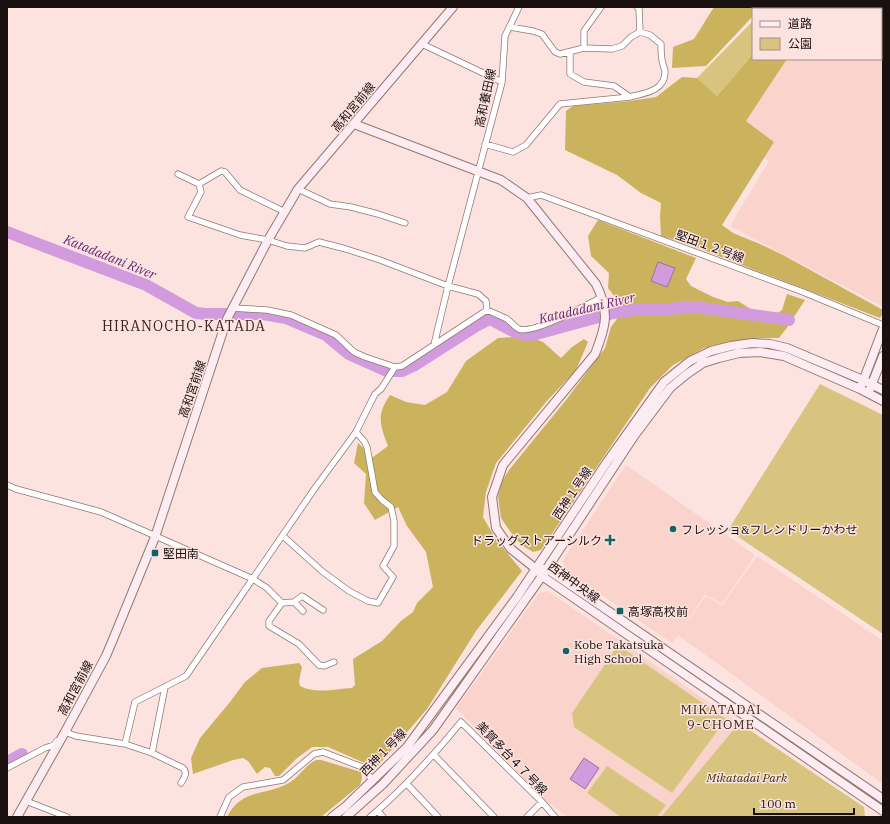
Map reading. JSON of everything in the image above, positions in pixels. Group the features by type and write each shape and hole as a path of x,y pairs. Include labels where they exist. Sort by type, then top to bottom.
{"street":[{"name":"高和宮前線","path":"17,817 106,656 155,535 227,319 268,240 298,189 453,7"},
{"name":"高和養田線","path":"434,345 448,286 502,82 505,36 519,7"},
{"path":"584,48 584,31 601,7"},
{"path":"637,7 639,8 640,32"},
{"path":"485,144 513,152 526,145 560,104 630,97 652,91 663,82 665,71 662,61 661,44 650,35 640,32 631,37 622,46 612,49 584,48 560,54 555,52 542,34 533,30 510,27"},
{"path":"422,44 502,82"},
{"path":"570,52 570,74 584,82 614,86 630,97"},
{"path":"354,124 501,180 527,198 596,284 602,297 605,308 603,333 595,354 503,465 492,497 496,528 511,549 536,569"},
{"path":"199,184 221,171 226,172 240,190 285,212"},
{"path":"178,174 199,184"},
{"path":"199,184 200,192 188,217 240,235 268,240 286,246 305,248 319,242 346,249 380,260 448,286 478,294 486,301 487,310"},
{"path":"298,189 330,204 351,206 405,223"},
{"name":"堅田１２号線","path":"527,198 541,195 803,292 883,325"},
{"path":"487,310 508,320 520,329 528,330 574,312 602,297"},
{"path":"231,312 267,310 291,315 336,335 354,352 394,370"},
{"path":"125,744 135,702 186,676 315,488 356,432 375,394 394,370 487,310"},
{"path":"860,389 883,329"},
{"name":"西神１号線","path":"332,817 373,781 407,747 517,597 607,462 664,382 690,361 711,351 731,346 770,344 787,348 883,390"},
{"name":"西神１号線","path":"346,817 383,784 434,730 544,572 634,436 670,388 686,374 703,363 739,353 760,352 784,356 860,389 883,401"},
{"path":"868,394 883,356"},
{"path":"283,536 323,572 349,592 368,601 378,603 393,577 383,566 394,546 394,521 391,506 382,500 375,492 367,447 364,440 356,432"},
{"path":"7,485 16,489 100,512 155,535 253,580 267,588 282,603"},
{"name":"西神中央線","path":"536,569 544,572 883,799"},
{"name":"西神中央線","path":"544,572 882,808"},
{"path":"323,610 302,596 294,602 282,603 268,621 269,626 293,640 319,665 324,666 334,662"},
{"path":"294,602 303,610"},
{"path":"152,753 165,687"},
{"name":"美賀多台４７号線","path":"370,817 407,784 434,755 461,722 542,802 527,817"},
{"path":"7,768 45,748 54,745 65,732 76,736 125,744 152,753 183,768 186,771 181,783"},
{"path":"220,817 229,797 243,787 283,780 314,754 323,752 362,767 373,781"},
{"path":"434,755 494,817"},
{"path":"407,784 438,817"},
{"path":"26,801 67,817"},
{"path":"542,802 555,817"},
{"path":"875,817 882,808"},
{"path":"378,811 383,817"}],"shaded area":[{"path":"714,7 761,7 752,8 752,17 706,66 672,68 673,47 694,39"},
{"path":"883,7 883,307 730,226 769,161 764,158 774,142 746,121 786,60 882,60 882,8 816,8"},
{"path":"752,55 752,60 786,60 746,121 774,142 722,225 733,233 783,255 883,310 880,318 685,243 661,236 661,203 641,193 617,175 565,150 566,111 573,106 656,97 682,77 697,78 717,96"},
{"path":"598,220 696,258 686,279 691,286 713,297 728,302 738,301 754,311 775,315 782,310 787,294 805,300 779,338 734,341 704,348 673,365 650,388 541,550 533,552 523,546 514,537 501,518 498,497 502,481 509,470 566,400 605,348 611,327 622,312 622,306 608,288 609,273 591,256 588,236"},
{"path":"658,262 675,268 667,287 651,281"},
{"path":"528,336 543,342 561,358 572,347 584,339 588,342 576,370 546,402 496,463 486,492 483,517 495,538 522,571 476,631 427,709 376,768 328,747 312,747 296,759 279,776 275,776 270,768 265,767 257,774 248,761 243,758 193,774 191,758 200,738 245,682 262,668 299,663 302,667 299,681 300,686 312,690 352,688 355,685 353,659 382,641 401,621 413,612 417,603 433,587 426,552 407,526 398,507 375,520 364,503 366,474 354,463 358,443 373,457 388,446 381,426 381,414 390,395 406,402 425,405 447,392 466,361 498,338"},
{"path":"626,465 755,555 722,604 705,594 681,630 706,596 722,606 757,556 883,641 883,784 678,635 672,643 565,570 563,560"},
{"name":"Kobe Takatsuka High School","path":"548,591 739,723 661,817 568,817 545,801 456,708 539,593"},
{"path":"584,758 599,768 585,789 570,779"},
{"path":"316,760 321,760 361,772 362,778 360,785 321,817 227,817 233,808 246,797 278,788 291,782 308,765"}],"green space":[{"path":"752,22 752,55 717,96 697,78"},
{"path":"820,384 883,415 883,634 728,530"},
{"path":"618,645 726,719 672,793 574,727 572,713"},
{"name":"Mikatadai Park","path":"739,723 864,807 865,817 661,817"},
{"path":"607,766 666,805 657,817 621,817 587,793"}],"waterway":[{"name":"Katadadani River","path":"7,232 146,285 196,313 263,314 286,318 326,335 349,354 387,371 402,371 415,365 476,326 490,319 515,332 529,336 613,313 642,309 653,310 695,307 789,320"},
{"path":"7,762 22,754"}],"place":[{"name":"フレッショ&フレンドリーかわせ","path":"673,529"},
{"name":"ドラッグストアーシルク","path":"610,540"},
{"name":"堅田南","path":"155,553"},
{"name":"高塚高校前","path":"620,611"},
{"name":"Kobe Takatsuka High School","path":"566,651"}],"district":[{"name":"HIRANOCHO-KATADA","path":"184,326"},
{"name":"MIKATADAI 9-CHOME","path":"721,716"}]}
